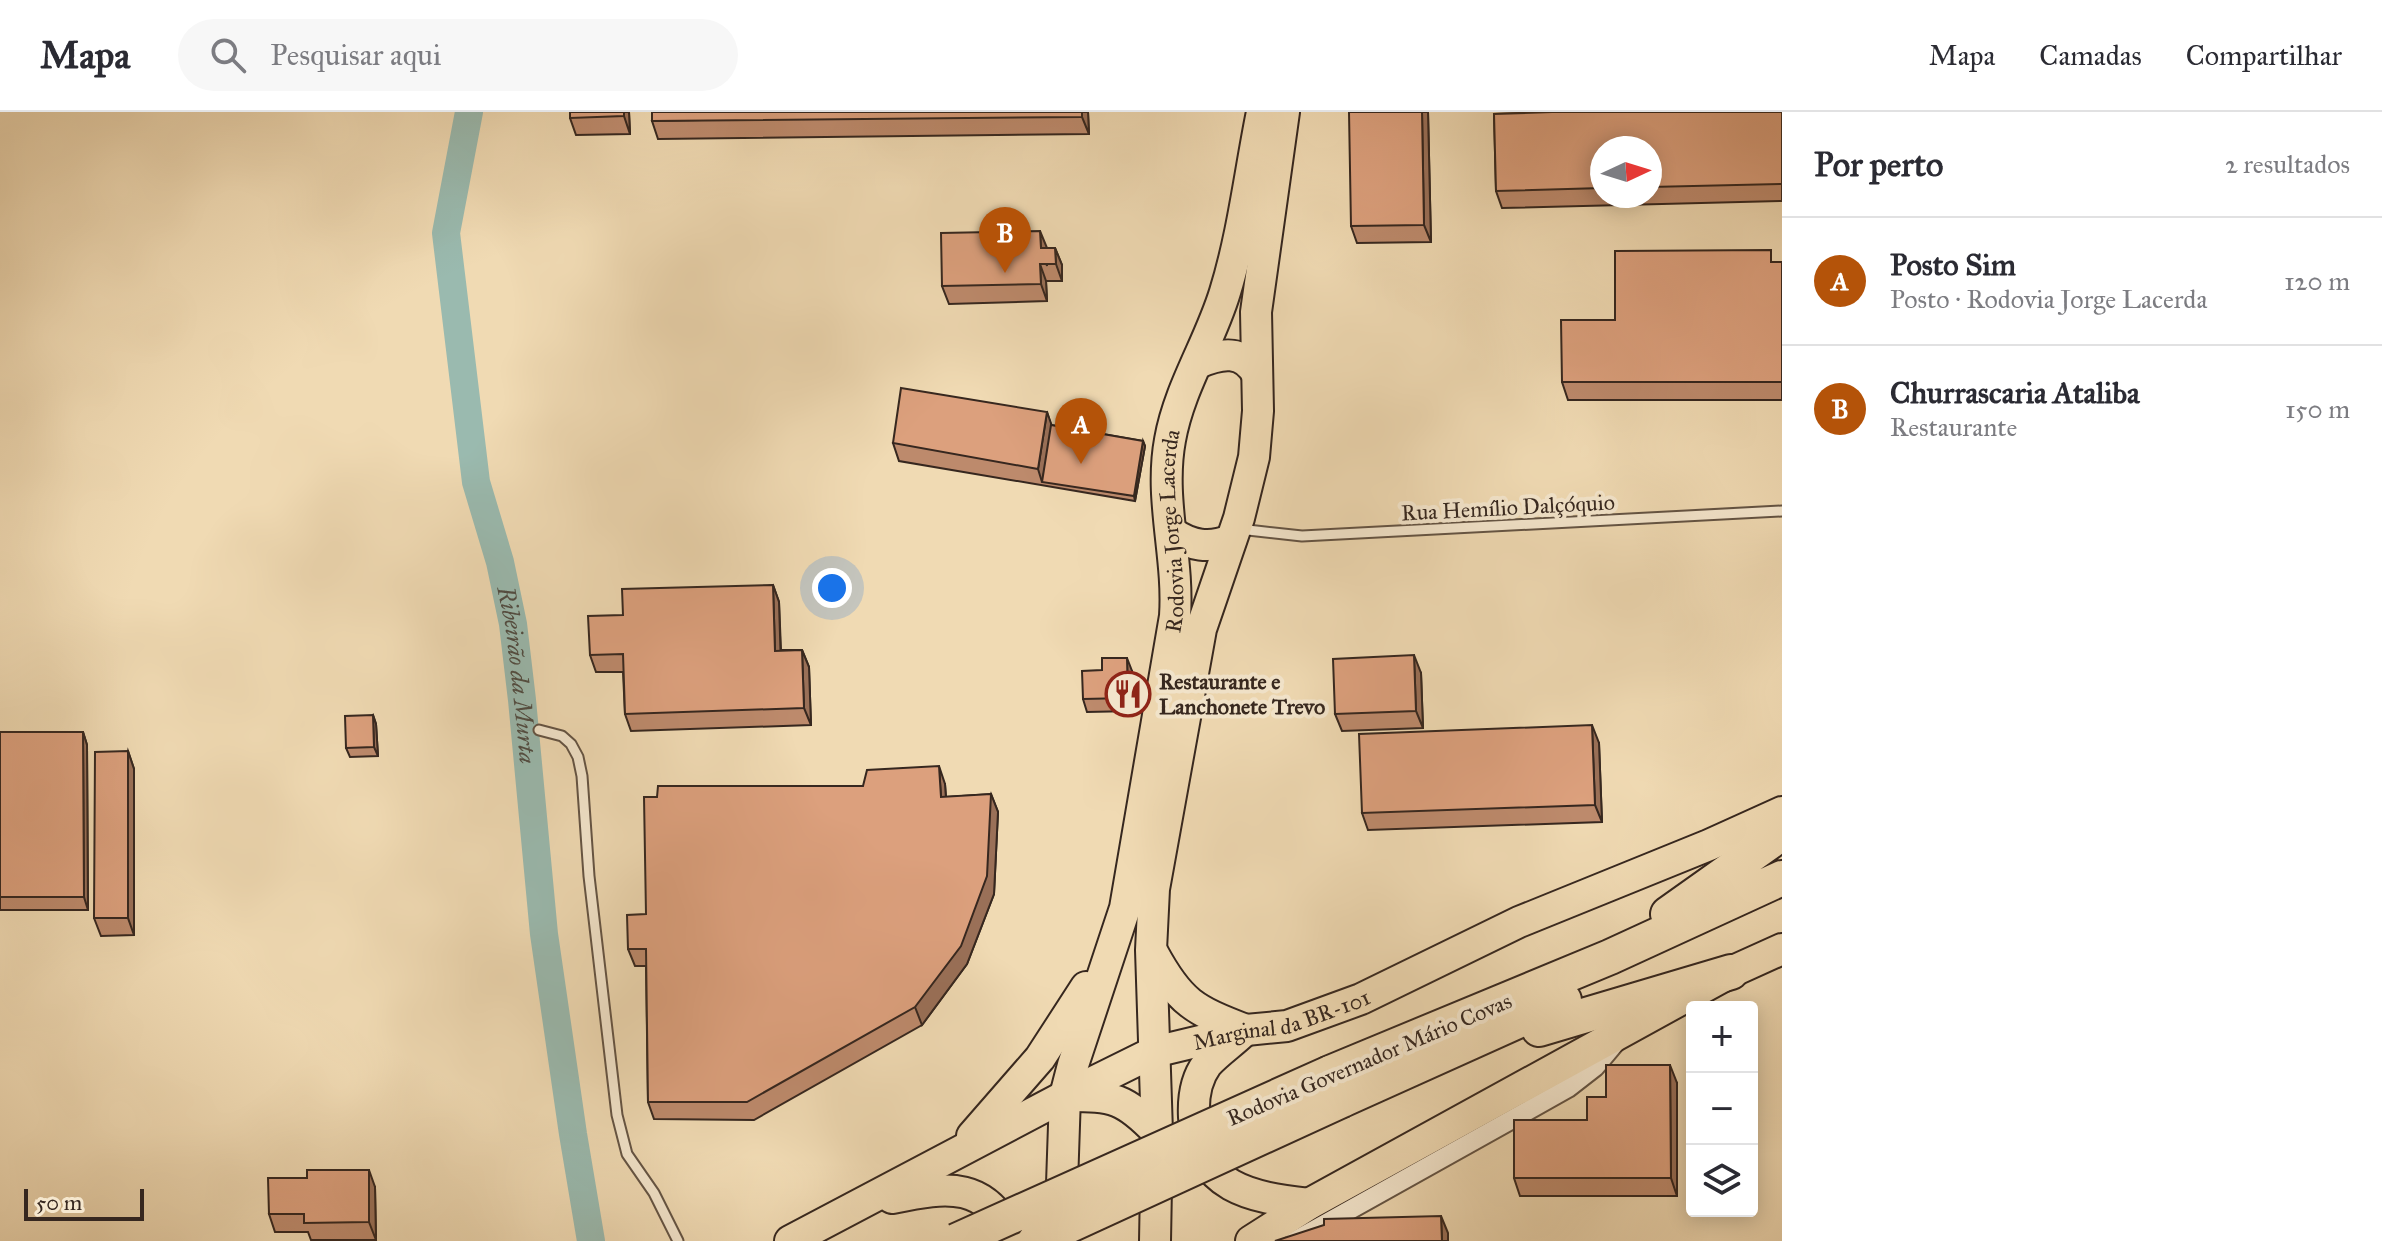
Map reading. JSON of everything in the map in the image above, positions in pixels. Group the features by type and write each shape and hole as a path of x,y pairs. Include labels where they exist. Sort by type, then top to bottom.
{"highway":[{"path":"1610,957 1782,833"},
{"name":"Rodovia Governador Mário Covas","path":"1035,1241 1336,1086 1782,878"},
{"name":"Rodovia Governador Mário Covas","path":"956,1241 1336,1086 1409,1071 1782,901"},
{"path":"1409,1071 1641,997 1731,972"}],"main road":[{"name":"Rodovia Jorge Lacerda","path":"1060,1241 1065,1096 1120,930 1175,616 1176,571 1166,489 1170,440 1184,393 1228,279 1262,112"},
{"name":"Rodovia Jorge Lacerda","path":"1155,1241 1157,1132 1151,950 1155,878 1195,654 1254,457 1258,411 1256,312 1284,112"},
{"path":"1198,363 1212,357 1231,355 1246,360 1257,374"},
{"path":"1171,532 1200,546 1211,546 1233,534"},
{"name":"Marginal da BR-101","path":"790,1241 1154,1052 1246,1030 1287,1026 1361,999 1519,922 1782,812"},
{"path":"955,1154 1040,1058 1071,1013 1120,930"},
{"path":"1253,1240 1309,1204 1731,972 1782,949"},
{"path":"1151,950 1179,994 1203,1014 1246,1030 1207,1065 1197,1082 1193,1101 1195,1125 1201,1148 1211,1167 1223,1180 1260,1198 1309,1204"},
{"path":"1065,1096 1100,1096 1123,1102 1157,1132"},
{"path":"861,1205 927,1191 955,1190 984,1199 1004,1219 1013,1241"}],"street":[{"path":"1294,1241 1568,1088 1595,1067 1626,1030"}],"lane":[{"name":"Rua Hemílio Dalçóquio","path":"1233,534 1302,536 1782,511"},
{"path":"539,730 562,736 578,757 617,1115 627,1154 654,1193 678,1241"}],"building":[{"path":"570,112 624,112 624,116 570,118"},
{"path":"652,112 1082,112 1082,117 652,121"},
{"path":"1349,112 1422,112 1424,225 1351,226"},
{"path":"1782,112 1782,184 1662,187 1662,136 1590,136 1590,188 1496,191 1494,114"},
{"path":"1040,231 1041,248 1055,248 1056,264 1040,264 1041,284 942,286 941,233"},
{"path":"1771,250 1771,262 1782,262 1782,382 1562,382 1561,320 1615,320 1615,251"},
{"path":"901,388 1047,412 1038,469 893,443"},
{"path":"1051,425 1143,441 1134,496 1042,482"},
{"path":"773,585 775,651 802,650 804,708 625,714 623,654 590,655 588,616 623,615 622,589"},
{"path":"1414,655 1416,711 1335,714 1333,659"},
{"path":"1102,658 1127,658 1128,698 1083,699 1082,671 1102,670"},
{"path":"373,715 374,747 346,748 345,716"},
{"path":"1592,725 1595,805 1362,813 1359,734"},
{"path":"0,732 83,732 84,897 0,897"},
{"path":"128,751 128,918 94,918 95,752"},
{"path":"939,766 941,797 991,794 987,876 961,946 915,1007 747,1102 648,1102 646,949 628,949 627,915 646,914 644,797 657,797 658,786 863,786 867,770"},
{"path":"1606,1065 1670,1065 1671,1178 1514,1178 1514,1120 1587,1120 1587,1097 1606,1097"},
{"path":"307,1170 369,1170 369,1222 304,1223 304,1214 269,1214 268,1178 307,1178"},
{"path":"1441,1216 1442,1241 1275,1241 1324,1225 1324,1219"}],"waterway":[{"name":"Ribeirão da Murta","path":"469,112 446,233 476,482 500,562 513,624 544,934 591,1241"}],"place":[{"name":"Churrascaria Ataliba","path":"1005,273"},
{"name":"Posto Sim","path":"1081,464"},
{"name":"Restaurante e Lanchonete Trevo","path":"1128,694"}]}
